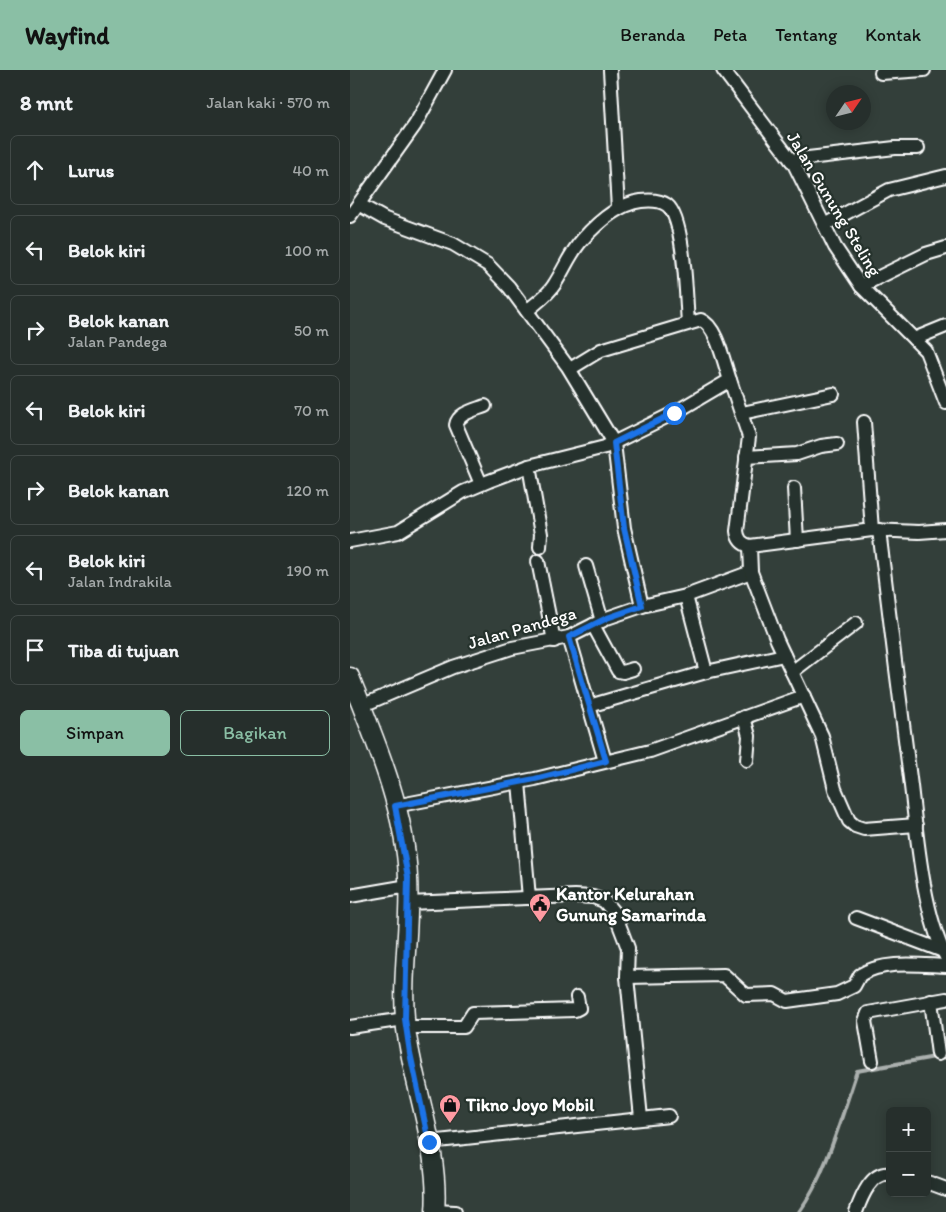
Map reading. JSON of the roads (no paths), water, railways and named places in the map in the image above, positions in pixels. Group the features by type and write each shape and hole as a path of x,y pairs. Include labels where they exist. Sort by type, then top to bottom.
{"street":[{"path":"350,216 360,205 415,125 445,70"},
{"path":"610,70 618,209"},
{"name":"Jalan Gunung Steling","path":"723,70 791,160 835,247 860,286 926,352 946,403"},
{"path":"881,73 924,70"},
{"path":"791,160 860,151 918,148"},
{"path":"824,225 867,200 889,190 946,176"},
{"path":"527,311 554,285 572,252 582,239 618,209 633,202 655,200 667,206 674,215 680,234 688,323"},
{"path":"360,205 385,218 469,252 488,265 527,311 570,369 614,443 624,528 642,606"},
{"path":"860,286 926,254 946,248"},
{"path":"570,369 601,350 701,320 709,325 750,437 737,531 739,539 744,544 750,546 875,530 920,532 946,530"},
{"path":"914,339 946,326"},
{"path":"350,541 398,532 463,492 529,466 605,447 674,413 730,380"},
{"path":"742,413 833,394"},
{"path":"481,484 456,425 457,419 485,406"},
{"path":"864,422 875,530 916,826 932,920 944,954"},
{"path":"746,457 797,454 821,446 837,444"},
{"path":"529,466 541,534 540,547"},
{"path":"794,488 797,540"},
{"path":"750,546 751,572 784,655 822,736 835,789 849,821 855,826 864,829 916,826"},
{"path":"538,561 554,641"},
{"path":"586,566 597,623 618,671 623,672 634,669"},
{"name":"Jalan Pandega","path":"361,706 453,667 512,648 569,637 597,623 642,606 686,596 735,580 751,572"},
{"path":"686,596 706,672"},
{"path":"792,672 856,623"},
{"path":"569,637 606,761"},
{"path":"589,706 706,672 784,655"},
{"path":"350,677 395,806 404,846 408,895 406,1023 434,1174 435,1211 455,1212"},
{"path":"395,806 519,782 650,751 804,696"},
{"path":"744,718 749,736 747,760"},
{"path":"519,782 528,898"},
{"path":"350,896 408,895 528,898 575,896 593,897 604,901 616,914 628,948 627,977 641,1118"},
{"path":"856,918 944,954"},
{"path":"627,977 724,975 746,995 774,994 787,1001 848,991 854,986 860,975 874,969 907,964 946,966"},
{"path":"350,1027 406,1023 464,1027 473,1013 575,1010 579,1008 577,997"},
{"path":"872,1061 865,1021 868,1013 946,999"},
{"path":"931,1001 938,1054"},
{"path":"429,1142 669,1116"},
{"path":"856,1212 870,1183 877,1177 886,1173"},
{"path":"931,1183 946,1189"}],"waterway":[{"path":"799,1212 809,1197 825,1163 857,1071 946,1055"}],"place":[{"name":"Kantor Kelurahan Gunung Samarinda","path":"540,923"},
{"name":"Tikno Joyo Mobil","path":"450,1124"}]}
